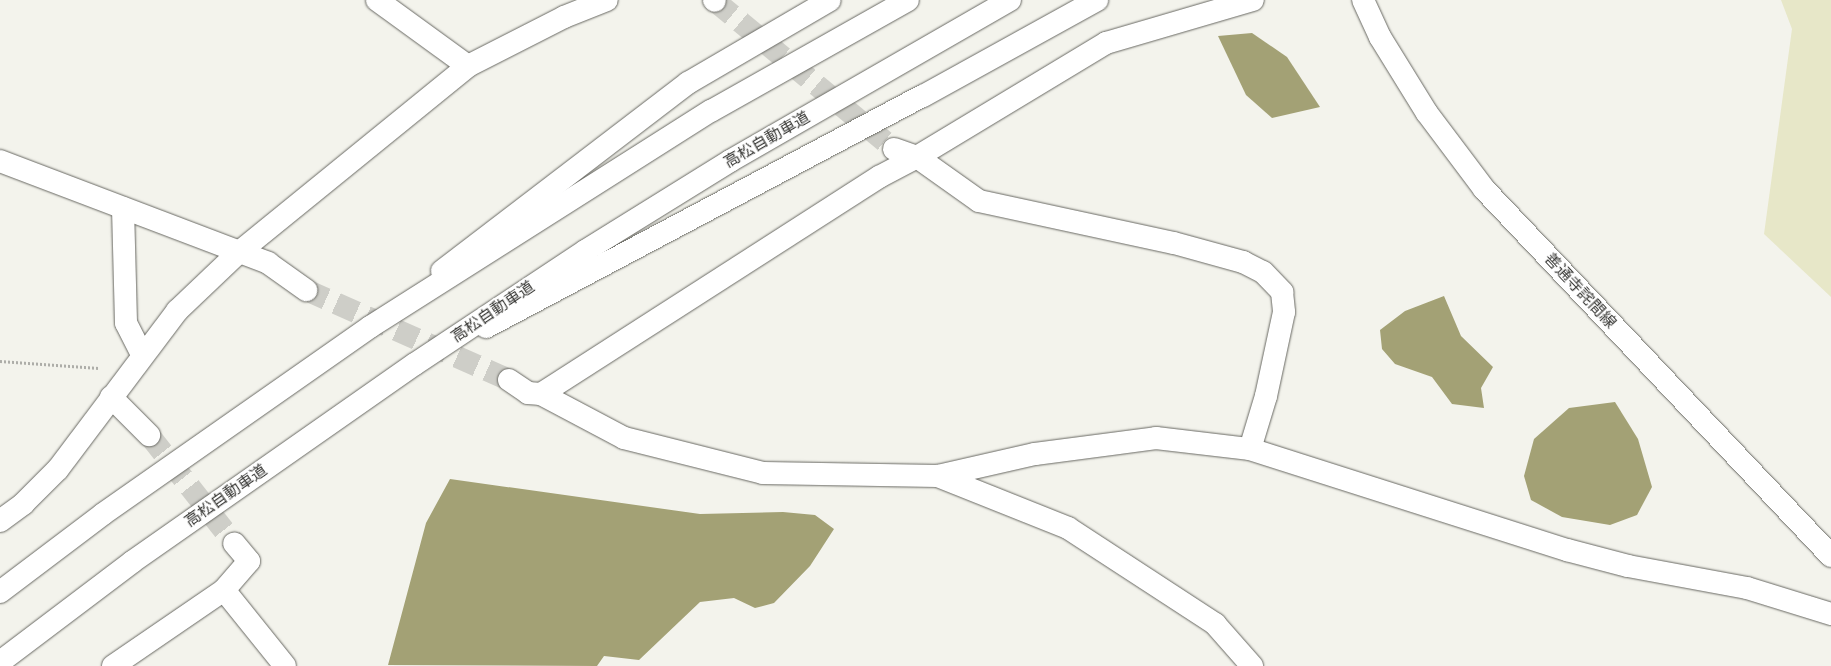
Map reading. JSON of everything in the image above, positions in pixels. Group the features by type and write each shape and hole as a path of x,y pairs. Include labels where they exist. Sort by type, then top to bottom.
{"main road":[{"path":"377,0 468,66"},
{"path":"0,521 23,504 58,469 136,362 177,311 238,253 468,66 564,17 606,0"},
{"path":"370,327 688,83 830,0"},
{"path":"0,592 102,514 370,327 711,111 908,0"},
{"name":"高松自動車道","path":"0,662 132,562 415,364 585,251 730,161 1010,0"},
{"path":"415,364 923,96 1097,0"},
{"path":"540,394 880,177 917,157 1106,44 1254,0"},
{"name":"善通寺詫間線","path":"1363,0 1380,37 1427,113 1484,189 1831,556"},
{"path":"894,149 917,157 979,201 1174,243 1243,262 1263,272 1282,292 1284,312 1266,396 1250,449"},
{"path":"0,161 238,253 268,263 306,290"},
{"path":"123,208 126,323 136,362"},
{"path":"509,380 528,393 540,394 624,438 763,473 938,476 1035,454 1156,438 1250,449 1567,550 1628,566 1747,588 1831,614"},
{"path":"111,397 149,435"},
{"path":"938,476 1068,528 1215,624 1252,666"},
{"path":"113,666 224,590 249,561 234,543"},
{"path":"224,590 285,666"}],"path":[{"path":"0,361 136,362"}],"green space":[{"path":"1781,0 1831,0 1831,297 1764,234 1792,29"}],"shaded area":[{"path":"1252,33 1287,57 1320,107 1272,118 1246,95 1218,36"},
{"path":"1444,296 1461,336 1493,367 1481,388 1484,408 1452,404 1432,377 1395,364 1382,349 1380,330 1405,311"},
{"path":"1615,402 1638,439 1652,487 1637,515 1610,525 1562,517 1531,500 1524,476 1534,439 1569,408"},
{"path":"450,479 700,514 783,512 815,515 834,529 810,566 774,603 755,608 734,598 700,602 639,660 604,656 597,666 388,665 426,523"}],"tunnel":[{"path":"715,1 894,149"},
{"path":"306,290 509,380"},
{"path":"149,435 234,543"}]}
